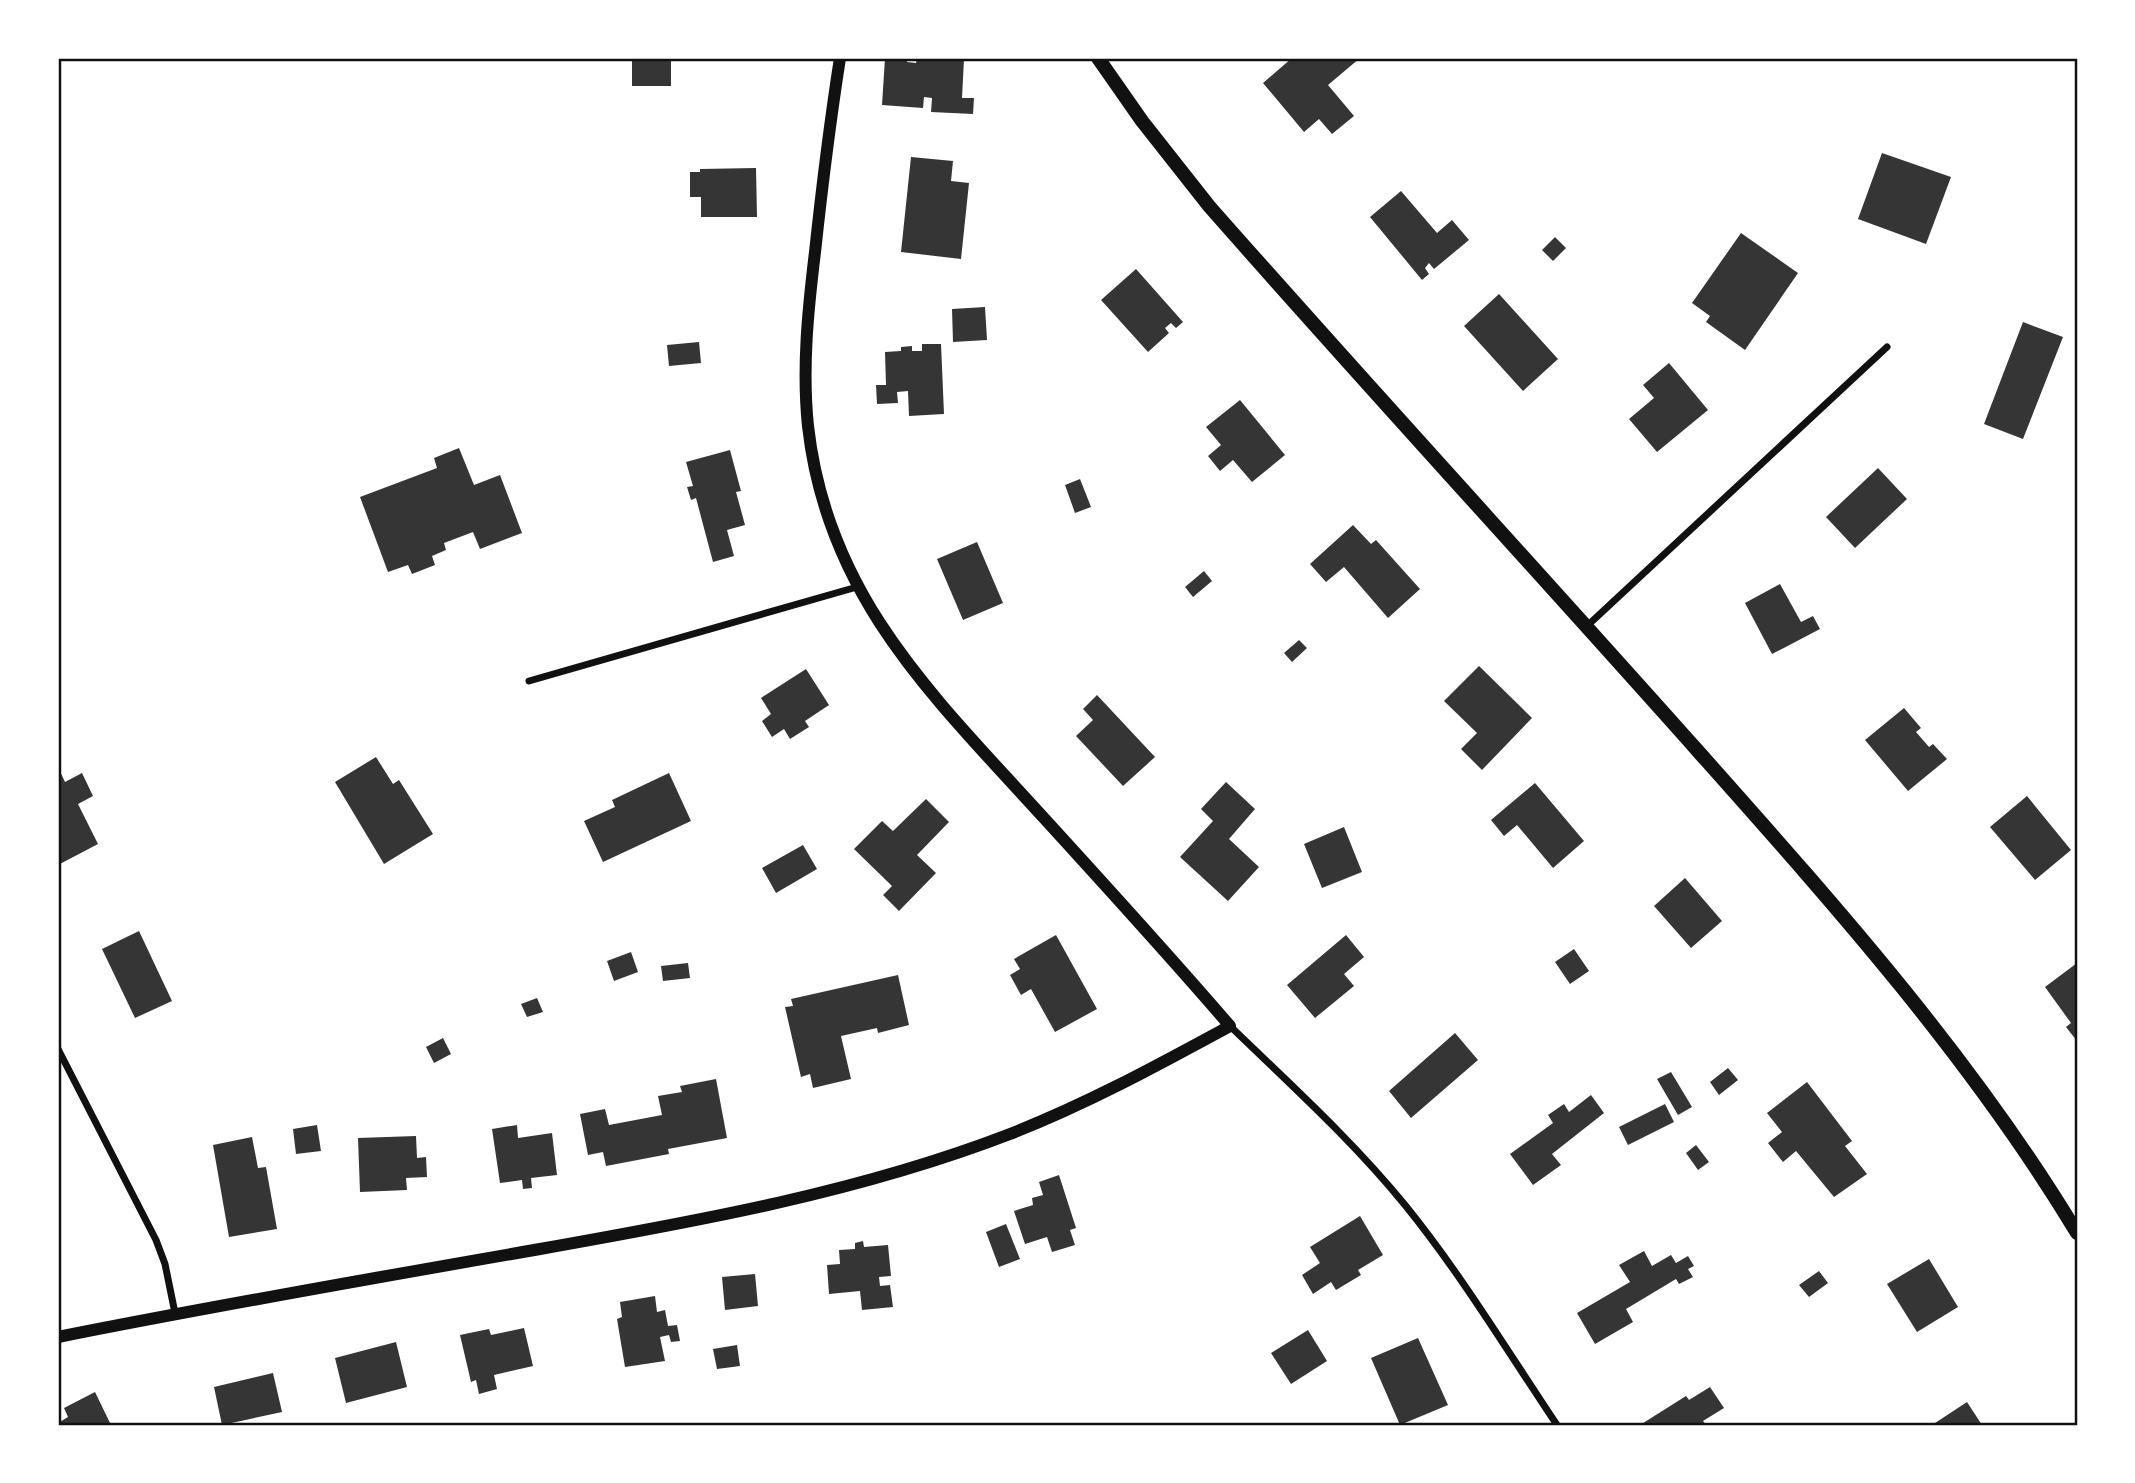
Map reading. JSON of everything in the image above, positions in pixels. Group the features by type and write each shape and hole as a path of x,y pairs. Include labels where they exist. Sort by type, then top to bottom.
{"main road":[{"path":"1098,58 1142,121 1217,215 1749,808 1914,1001 2023,1148 2077,1233"}],"street":[{"path":"840,58 831,111 805,365 811,448 820,489 840,549 857,587 886,634 935,697 1230,1026 1329,1122 1405,1205 1444,1257 1555,1425"},
{"path":"1587,626 1887,347"},
{"path":"529,681 857,587"},
{"path":"58,1337 175,1313 615,1236 847,1186 1010,1135 1096,1098 1230,1026"},
{"path":"58,1049 156,1240 165,1264 175,1313"}],"building":[{"path":"632,58 671,58 671,86 632,86"},
{"path":"885,58 907,58 907,62 916,63 917,58 964,59 962,98 974,98 973,114 931,112 932,98 924,97 923,108 882,105"},
{"path":"1292,58 1360,58 1328,85 1354,116 1332,134 1319,119 1304,132 1263,83"},
{"path":"1882,153 1951,177 1926,244 1858,219"},
{"path":"911,157 953,161 951,181 969,183 961,259 901,252"},
{"path":"756,168 757,217 701,217 701,197 690,197 690,172 700,172 700,169"},
{"path":"1401,191 1437,233 1452,220 1469,240 1434,269 1429,263 1425,268 1429,274 1422,280 1370,217"},
{"path":"1741,233 1798,273 1745,350 1706,322 1710,316 1692,303"},
{"path":"1555,237 1566,248 1553,261 1542,250"},
{"path":"1136,269 1183,322 1176,328 1171,323 1165,328 1169,333 1148,352 1101,300"},
{"path":"1499,294 1558,359 1523,391 1464,326"},
{"path":"985,307 987,340 953,342 952,309"},
{"path":"2023,322 2063,337 2023,439 1984,424"},
{"path":"699,342 701,363 669,366 667,345"},
{"path":"922,344 941,344 944,414 909,416 908,391 897,392 898,403 877,404 876,385 886,385 885,352 901,351 901,347 912,346 912,351 922,351"},
{"path":"1669,363 1708,410 1657,452 1629,419 1654,398 1643,385"},
{"path":"1240,400 1285,455 1252,482 1233,460 1220,471 1208,456 1221,445 1206,427"},
{"path":"459,448 474,485 500,475 522,533 480,549 473,532 444,543 446,550 432,556 435,565 412,574 408,565 388,572 360,497 437,468 434,458"},
{"path":"730,450 741,491 736,492 745,525 727,530 734,556 713,562 696,498 691,500 687,487 693,486 686,462"},
{"path":"1878,468 1907,499 1855,548 1826,517"},
{"path":"1080,479 1091,507 1075,513 1065,485"},
{"path":"1353,525 1371,544 1376,540 1420,589 1388,618 1344,567 1326,582 1310,564"},
{"path":"977,542 1003,603 963,620 937,559"},
{"path":"1204,571 1212,581 1193,597 1185,587"},
{"path":"1780,584 1801,622 1813,616 1820,629 1772,654 1745,603"},
{"path":"1299,640 1307,648 1292,662 1284,653"},
{"path":"1479,666 1532,718 1482,770 1461,749 1477,733 1444,701"},
{"path":"806,669 829,705 805,721 809,727 790,739 784,729 772,737 762,721 771,714 761,698"},
{"path":"1097,695 1155,757 1123,786 1076,736 1093,720 1083,709"},
{"path":"1904,708 1921,728 1916,732 1929,747 1933,744 1947,759 1908,791 1865,740"},
{"path":"376,757 393,784 399,780 433,834 384,864 335,782"},
{"path":"58,767 65,782 82,773 93,796 78,804 98,844 58,865"},
{"path":"669,773 691,821 603,862 584,821 615,807 612,800"},
{"path":"1226,782 1255,809 1229,839 1259,867 1228,901 1180,857 1213,821 1201,809"},
{"path":"1535,783 1584,841 1553,868 1517,825 1504,836 1491,820"},
{"path":"2027,796 2071,850 2035,880 1990,827"},
{"path":"926,799 949,822 917,855 936,873 899,911 883,895 892,886 854,849 882,821 893,831"},
{"path":"1344,827 1362,872 1322,888 1304,844"},
{"path":"803,845 817,869 776,893 762,868"},
{"path":"1685,878 1722,921 1691,948 1654,906"},
{"path":"139,931 172,1001 135,1018 102,949"},
{"path":"1056,935 1097,1009 1055,1032 1031,989 1021,995 1010,975 1020,969 1014,959"},
{"path":"1346,935 1364,957 1344,974 1354,986 1315,1018 1287,985"},
{"path":"1574,949 1589,971 1570,984 1555,962"},
{"path":"631,952 638,972 614,981 607,961"},
{"path":"688,963 690,978 663,981 661,966"},
{"path":"2077,963 2077,1041 2066,1027 2071,1023 2045,987"},
{"path":"898,975 909,1025 878,1033 877,1028 841,1036 851,1079 813,1088 810,1074 801,1077 785,1007 793,1006 791,999"},
{"path":"537,998 543,1012 527,1017 521,1004"},
{"path":"1455,1033 1478,1060 1411,1118 1389,1091"},
{"path":"443,1038 451,1054 434,1063 426,1047"},
{"path":"1728,1068 1738,1080 1719,1095 1710,1082"},
{"path":"1671,1072 1692,1107 1678,1115 1657,1079"},
{"path":"716,1079 727,1138 668,1149 669,1154 606,1166 603,1152 588,1155 580,1114 605,1109 609,1125 662,1115 658,1096 682,1092 680,1086"},
{"path":"1807,1082 1852,1141 1845,1146 1867,1174 1834,1197 1796,1151 1783,1162 1768,1143 1782,1132 1767,1113"},
{"path":"1591,1095 1604,1113 1552,1154 1561,1165 1533,1185 1510,1154 1553,1123 1548,1115 1564,1104 1569,1112"},
{"path":"1665,1104 1674,1122 1628,1145 1619,1127"},
{"path":"317,1125 321,1151 296,1154 293,1129"},
{"path":"517,1125 518,1138 552,1133 557,1175 531,1178 532,1188 523,1189 522,1180 500,1183 492,1129"},
{"path":"416,1136 417,1158 426,1157 427,1177 406,1178 407,1190 360,1192 358,1138"},
{"path":"252,1137 258,1168 266,1167 277,1229 229,1237 213,1145"},
{"path":"1696,1145 1709,1162 1698,1170 1686,1153"},
{"path":"1059,1175 1076,1228 1070,1230 1075,1245 1052,1252 1047,1237 1025,1244 1014,1211 1033,1205 1032,1198 1043,1195 1039,1182"},
{"path":"1360,1216 1383,1255 1358,1270 1361,1275 1336,1290 1331,1282 1313,1294 1302,1275 1320,1263 1310,1247"},
{"path":"1006,1224 1020,1259 999,1267 986,1232"},
{"path":"863,1241 864,1247 888,1245 891,1276 879,1277 880,1286 890,1285 893,1307 862,1310 860,1291 829,1294 827,1265 840,1264 839,1250 855,1249 855,1243"},
{"path":"1644,1251 1652,1266 1671,1255 1676,1263 1688,1256 1694,1266 1688,1269 1693,1277 1679,1284 1676,1279 1626,1309 1633,1322 1595,1344 1577,1313 1630,1282 1619,1265"},
{"path":"1929,1259 1958,1307 1917,1332 1887,1284"},
{"path":"1819,1271 1828,1283 1809,1297 1799,1285"},
{"path":"755,1274 758,1306 725,1310 722,1277"},
{"path":"655,1296 657,1312 665,1310 668,1326 677,1325 680,1341 671,1342 669,1335 660,1337 665,1361 625,1367 617,1319 622,1317 620,1302"},
{"path":"524,1328 533,1366 494,1375 497,1389 479,1394 476,1380 471,1382 460,1335 489,1329 491,1335"},
{"path":"1308,1330 1327,1361 1291,1384 1271,1353"},
{"path":"1418,1338 1448,1405 1400,1425 1371,1358"},
{"path":"396,1342 407,1387 346,1403 335,1358"},
{"path":"737,1345 740,1366 717,1369 713,1349"},
{"path":"273,1373 282,1412 222,1425 214,1387"},
{"path":"1710,1387 1724,1408 1703,1421 1706,1425 1640,1425 1686,1396 1689,1400"},
{"path":"95,1392 111,1425 58,1425 68,1417 64,1408"},
{"path":"1967,1402 1982,1425 1932,1425"}]}
